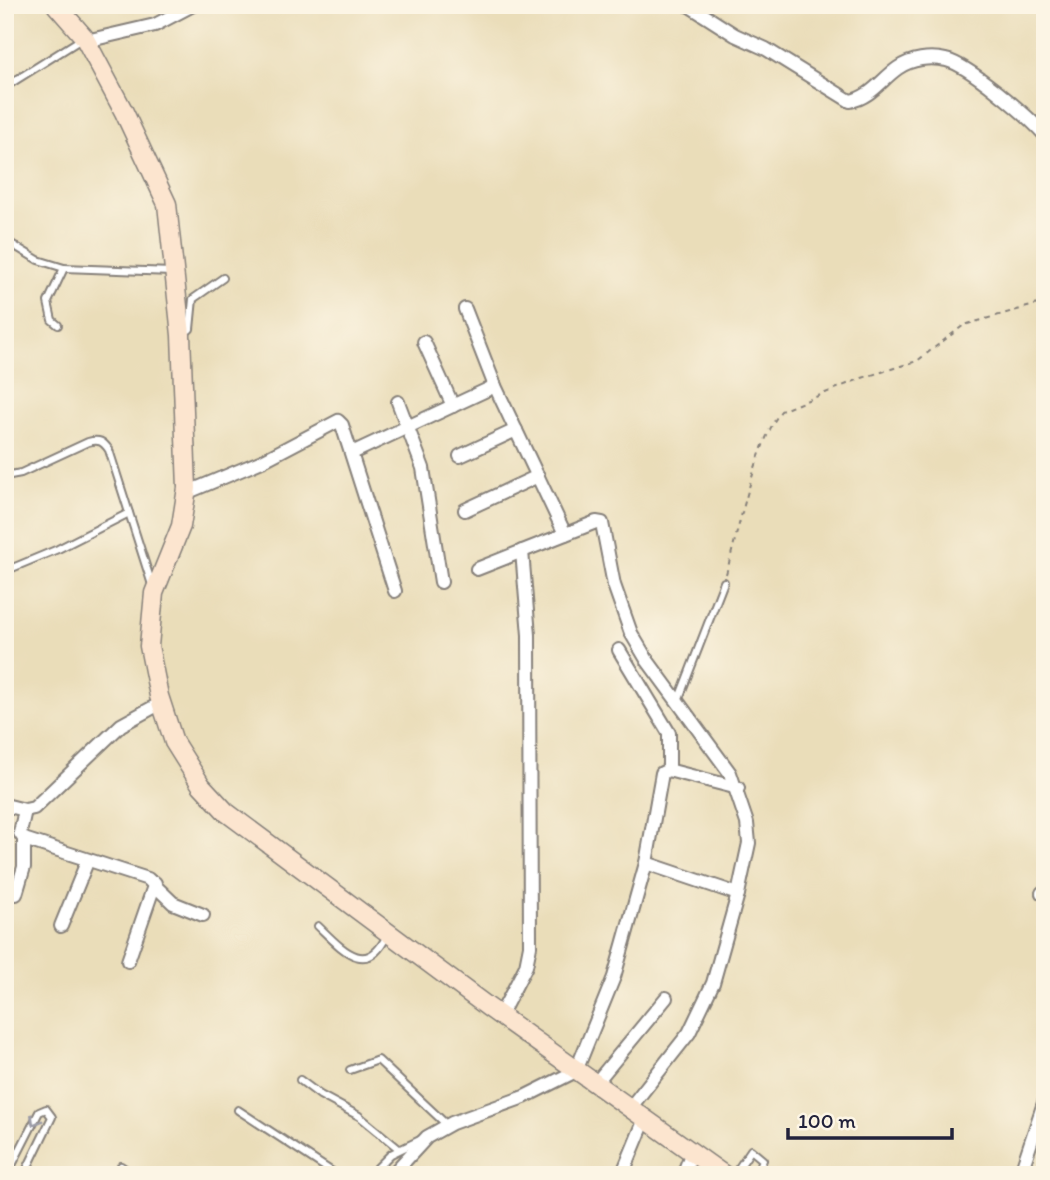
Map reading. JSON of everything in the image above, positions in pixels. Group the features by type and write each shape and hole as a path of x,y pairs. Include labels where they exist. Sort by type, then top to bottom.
{"street":[{"path":"56,5 85,39 124,112 167,204 181,335 186,493 181,526 154,593 149,646 161,703 174,742 201,785 226,812 500,1016 724,1175"},
{"path":"85,39 155,25 193,5"},
{"path":"688,5 734,35 766,48 850,101 864,97 909,62 923,59 948,60 1022,112 1045,135"},
{"path":"465,309 495,386 565,534"},
{"path":"424,342 453,406"},
{"path":"352,453 495,386"},
{"path":"398,402 423,468 441,582"},
{"path":"186,493 262,461 338,421 352,453 395,591"},
{"path":"460,456 516,430"},
{"path":"465,510 538,475"},
{"path":"477,569 565,534 602,523 622,612 647,660 730,772 738,788 747,823 748,843 738,894 713,983 690,1033 629,1108"},
{"path":"500,1016 526,966 530,947 529,635 522,551"},
{"path":"619,650 669,733 669,770"},
{"path":"5,804 26,810 40,804 121,726 161,703"},
{"path":"669,733 688,718"},
{"path":"392,1175 427,1137 448,1126 524,1097 576,1071 614,977 646,863 660,776 669,770 738,788"},
{"path":"16,894 24,867 24,839 20,833 26,810"},
{"path":"24,839 155,883 173,903 203,915"},
{"path":"61,926 87,862"},
{"path":"646,863 738,894"},
{"path":"128,961 155,883"},
{"path":"595,1084 666,998"},
{"path":"1020,1175 1045,1100"},
{"path":"622,1175 645,1119"},
{"path":"683,1175 692,1152"}],"lane":[{"path":"5,88 85,39"},
{"path":"5,240 38,260 64,268 174,272"},
{"path":"58,325 52,320 48,302 64,268"},
{"path":"181,335 190,329 193,299 223,278"},
{"path":"5,477 96,440 109,450 154,593"},
{"path":"5,571 58,549 129,513"},
{"path":"677,702 724,582"},
{"path":"318,926 349,954 364,958 373,956 380,949 387,933"},
{"path":"350,1070 375,1060 381,1062 448,1126"},
{"path":"300,1080 359,1116 398,1149"},
{"path":"7,1175 39,1112 50,1110 52,1117 24,1175"},
{"path":"238,1110 337,1175"},
{"path":"370,1175 398,1149 427,1137"},
{"path":"734,1175 751,1150 763,1160 756,1175"},
{"path":"121,1166 134,1175"}],"path":[{"path":"724,582 754,475 774,419 780,411 862,378 917,361 964,325 1045,302"}]}
